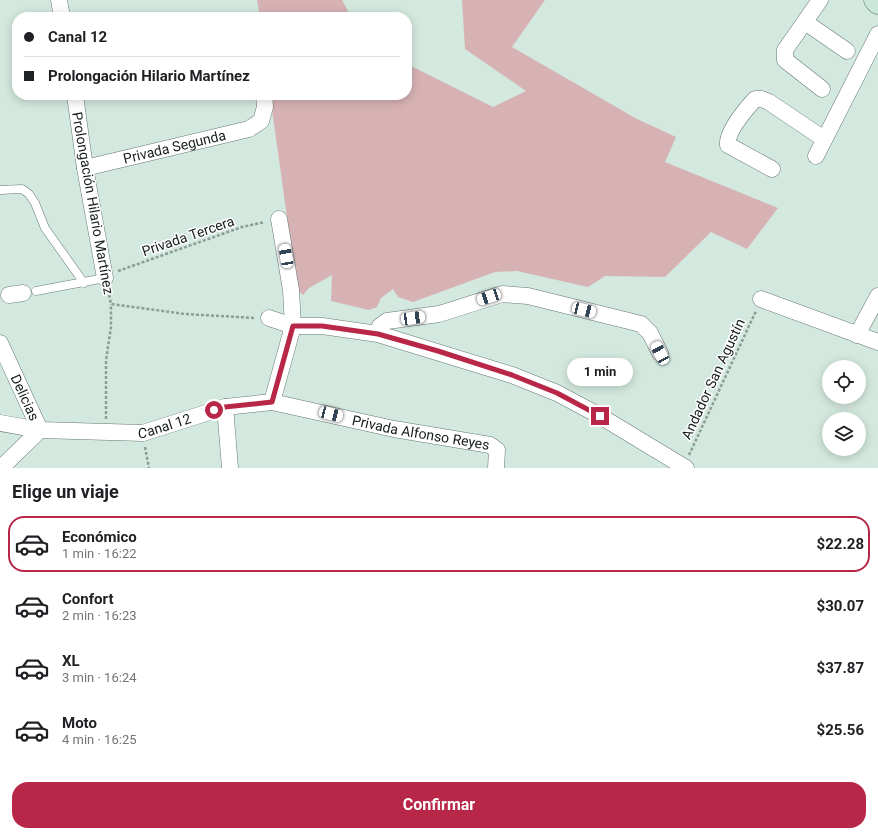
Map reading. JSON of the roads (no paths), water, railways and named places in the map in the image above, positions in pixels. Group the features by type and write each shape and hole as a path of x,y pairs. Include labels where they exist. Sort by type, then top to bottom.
{"street":[{"path":"59,0 61,12"},
{"path":"820,0 785,50 785,60 822,89"},
{"path":"875,0 878,3"},
{"path":"805,22 847,51"},
{"path":"816,156 878,34"},
{"path":"772,169 728,145 727,139 732,130 755,99 762,99 769,102 824,139"},
{"name":"Prolongación Hilario Martínez","path":"76,100 85,168 105,278"},
{"name":"Privada Segunda","path":"85,168 249,129 261,121 265,107 264,100"},
{"path":"272,402 293,326 292,290 279,219"},
{"path":"378,334 380,326 387,321 439,314 489,297 509,295 528,296 640,324 650,333 660,353"},
{"path":"857,335 878,296"},
{"path":"761,299 878,342"},
{"path":"269,318 293,326 322,326 378,334 512,375 557,393 600,416 685,467"},
{"name":"Delicias","path":"0,344 40,430"},
{"name":"Canal 12","path":"0,424 40,430 143,433 225,407 272,402"},
{"name":"Privada Alfonso Reyes","path":"272,402 318,411 369,425 490,444 497,450 496,468"},
{"path":"225,407 230,468"},
{"path":"1,468 40,430"}],"lane":[{"path":"0,190 22,189 29,194 35,203 45,228 84,283"},
{"path":"23,293 105,278"}]}
